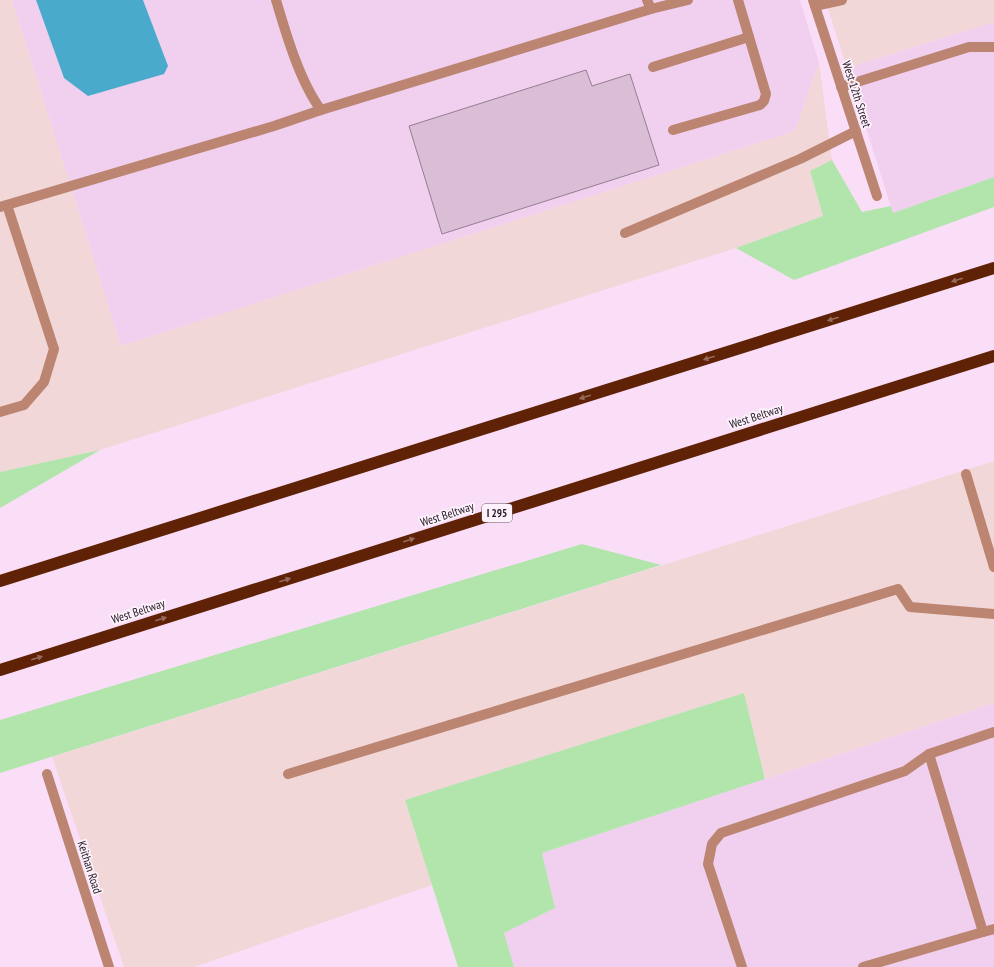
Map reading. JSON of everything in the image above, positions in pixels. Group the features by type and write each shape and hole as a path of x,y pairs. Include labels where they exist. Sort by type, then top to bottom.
{"highway":[{"path":"0,581 994,268"},
{"name":"West Beltway","path":"0,670 994,356"}],"street":[{"path":"276,0 288,40 314,100 321,110"},
{"path":"0,412 24,405 44,382 54,349 3,206 274,126 649,5 688,0"},
{"path":"673,130 760,105 764,101 766,94 738,0"},
{"path":"814,3 842,0"},
{"name":"West 12th Street","path":"814,3 876,196"},
{"path":"654,67 749,37"},
{"path":"841,87 969,47 994,47"},
{"path":"625,233 800,159 856,130"},
{"path":"966,474 994,567"},
{"path":"288,774 898,589 910,607 994,614"},
{"path":"742,967 708,864 712,844 721,833 905,771 929,754 994,732"},
{"path":"929,754 983,932"},
{"name":"Keithan Road","path":"47,774 109,967"},
{"path":"863,967 994,929"}],"shaded area":[{"path":"0,0 12,0 121,346 795,131 819,62 832,160 810,171 823,216 736,248 100,450 0,472"},
{"path":"12,0 36,0 64,78 167,65 143,0 800,0 819,62 795,131 121,346"},
{"path":"825,0 994,0 994,22 847,68"},
{"path":"994,22 994,177 893,213 847,68"},
{"path":"994,461 994,703 765,779 744,693 405,800 432,885 194,967 124,967 52,757"},
{"path":"994,703 994,967 514,967 504,933 555,908 542,853"}],"green space":[{"path":"832,160 862,212 891,206 893,213 994,177 994,207 794,280 736,248 823,216 810,171"},
{"path":"100,450 0,508 0,472"},
{"path":"582,544 661,565 0,773 0,720"},
{"path":"744,693 765,779 542,853 555,908 504,933 514,967 458,967 405,800"}],"water":[{"path":"36,0 143,0 168,66 164,74 88,96 64,78"}],"building":[{"path":"586,70 592,86 630,74 659,165 442,234 409,126"}]}
